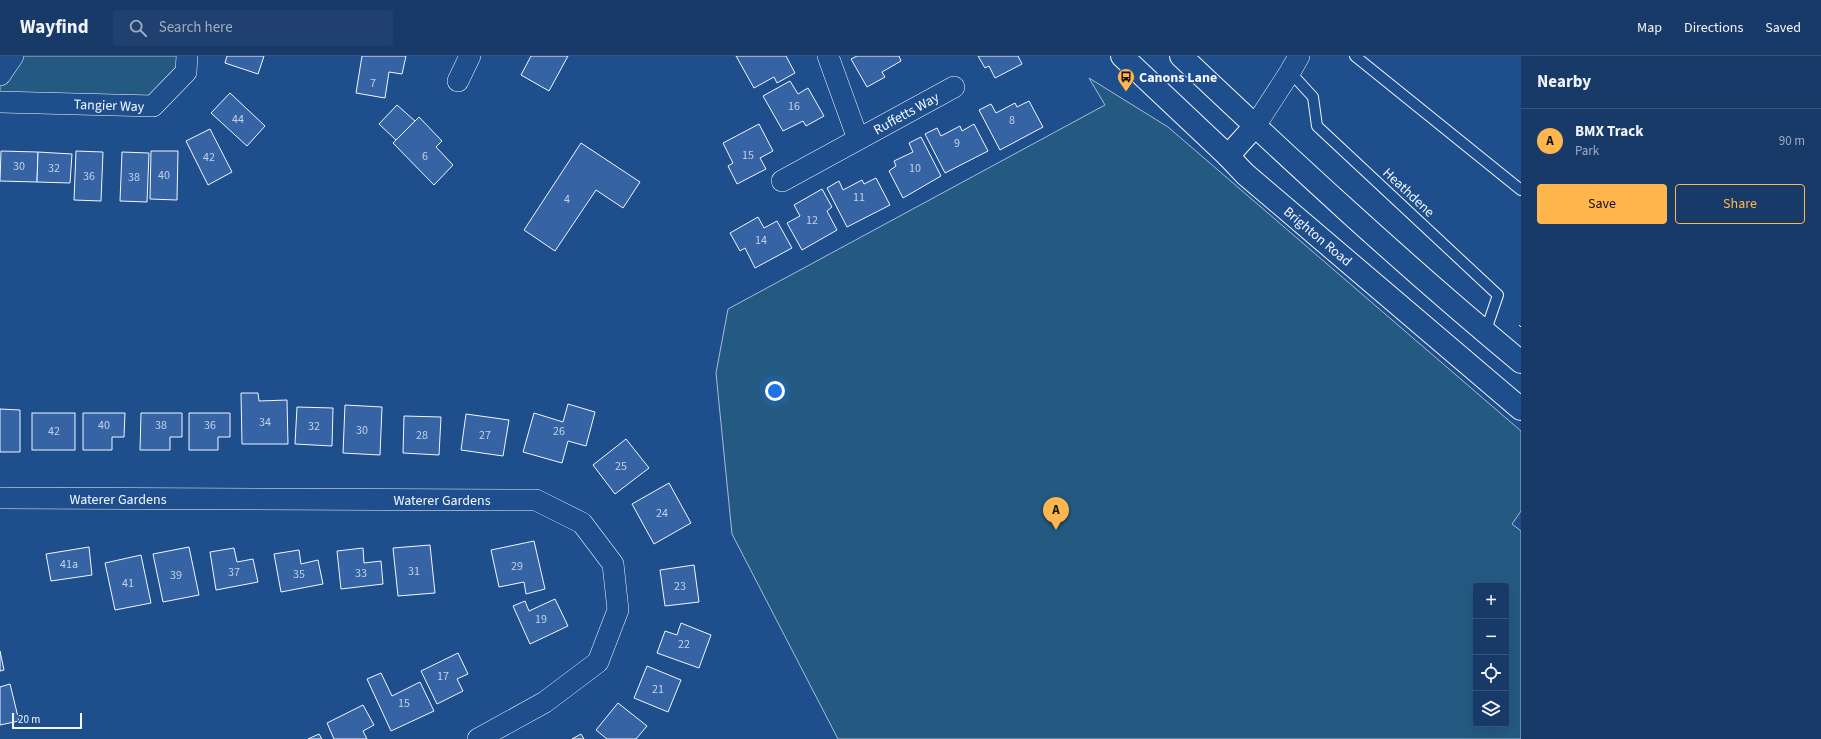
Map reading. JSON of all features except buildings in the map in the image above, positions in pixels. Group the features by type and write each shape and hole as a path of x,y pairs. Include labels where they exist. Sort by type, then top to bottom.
{"highway":[{"name":"Brighton Road","path":"1122,56 1228,156 1245,174 1521,409"},
{"path":"1181,56 1414,272 1521,362"},
{"path":"1228,156 1255,126"}],"street":[{"path":"0,75 14,56"},
{"name":"Tangier Way","path":"0,102 153,106 186,72 187,56"},
{"path":"458,81 470,56"},
{"name":"Ruffetts Way","path":"828,56 858,139"},
{"path":"1255,126 1294,64"},
{"name":"Ruffetts Way","path":"782,181 954,87"},
{"name":"Waterer Gardens","path":"0,498 536,500 582,523 613,564 618,610 598,662 545,702 478,739"}],"lane":[{"path":"1355,56 1521,190"},
{"name":"Heathdene","path":"1294,64 1313,97 1317,126 1498,295 1485,333"}],"shaded area":[{"path":"13,56 187,56 153,106 0,102 0,75"},
{"path":"1089,78 1168,127 1521,431 1521,511 1512,524 1521,531 1521,739 838,739 732,534 716,373 728,309 1105,105"}],"place":[{"name":"Canons Lane","path":"1126,92"},
{"name":"BMX Track","path":"1056,530"}]}
